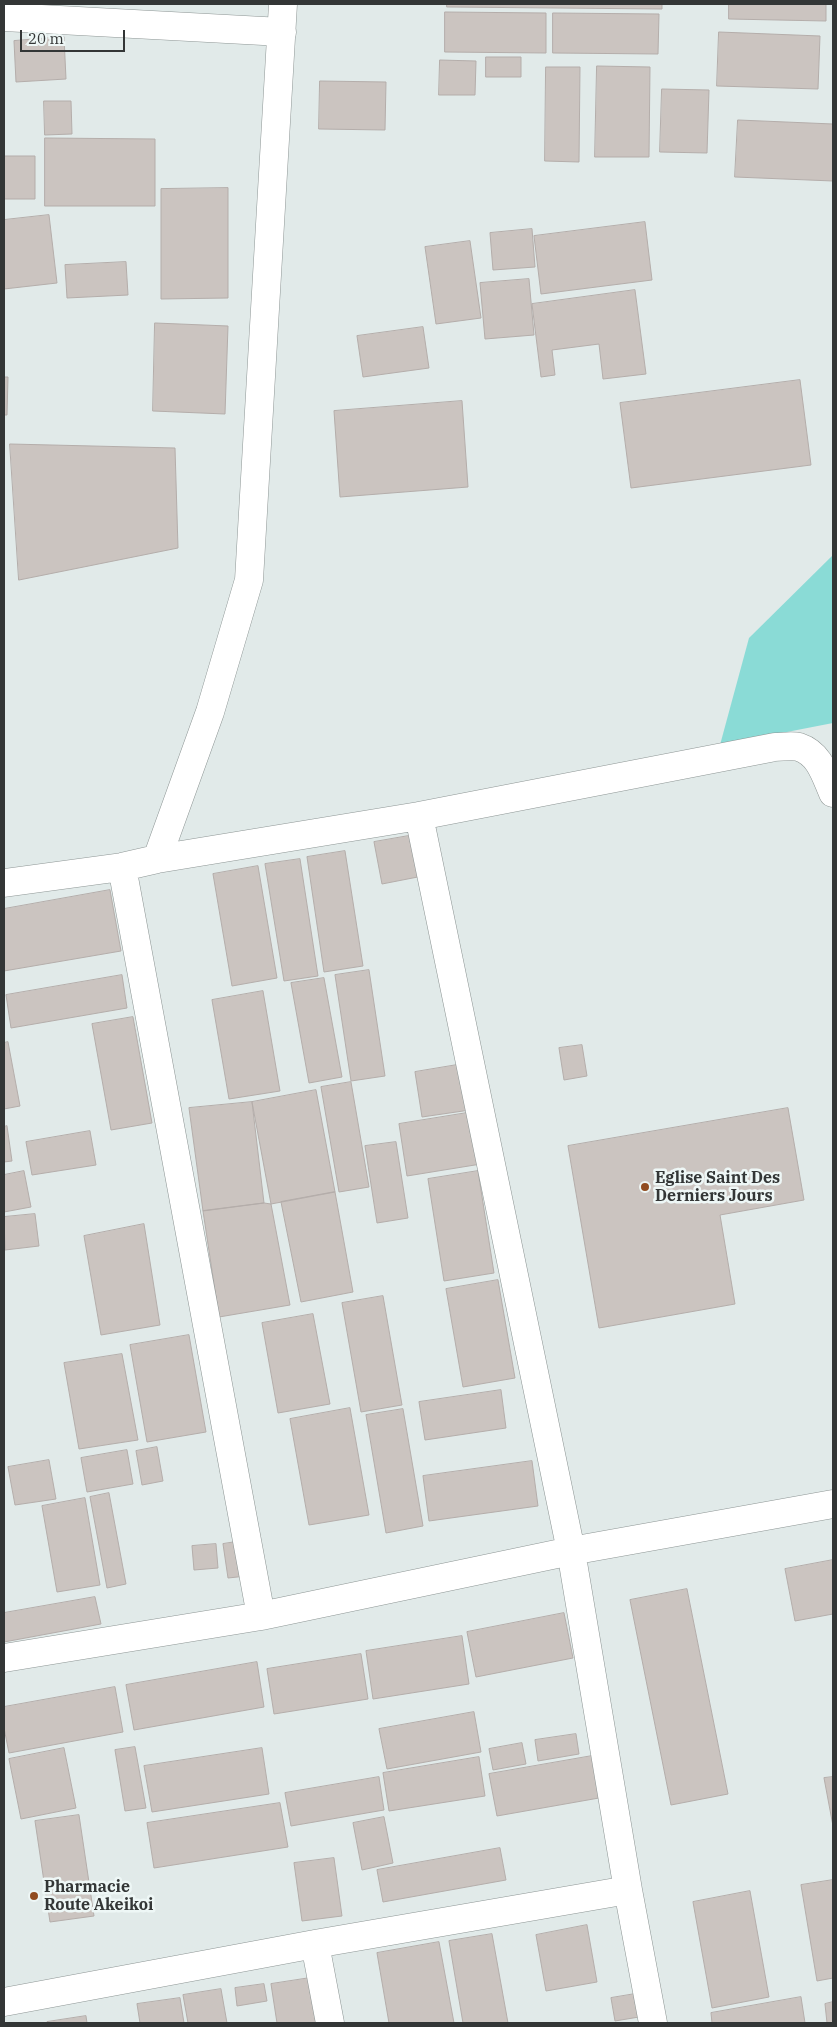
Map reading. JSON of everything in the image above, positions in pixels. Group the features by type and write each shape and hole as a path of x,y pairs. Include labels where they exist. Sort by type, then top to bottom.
{"street":[{"path":"157,860 210,712 249,580 283,4"},
{"path":"4,17 282,32"},
{"path":"4,883 122,867 419,816 775,747 798,747 810,754 820,762 833,793"},
{"path":"419,816 571,1551 628,1890 653,2023"},
{"path":"122,867 261,1616"},
{"path":"4,1658 261,1616 571,1551 833,1504"},
{"path":"4,2002 315,1944 628,1890"},
{"path":"315,1944 330,2023"}],"shaded area":[{"path":"833,555 833,723 720,745 749,638"}],"building":[{"path":"447,4 662,4 662,9 447,7"},
{"path":"729,4 826,4 826,21 729,19"},
{"path":"445,12 546,13 546,53 445,52"},
{"path":"553,13 659,14 658,54 553,53"},
{"path":"719,32 820,36 818,89 717,86"},
{"path":"64,37 66,79 16,82 14,41"},
{"path":"486,57 521,57 521,77 486,77"},
{"path":"440,60 476,61 475,95 439,95"},
{"path":"597,66 650,67 649,157 595,157"},
{"path":"546,67 580,67 579,162 545,161"},
{"path":"320,81 386,82 385,130 319,129"},
{"path":"662,89 709,90 707,153 660,152"},
{"path":"44,101 71,101 72,134 45,135"},
{"path":"738,120 833,124 833,181 735,177"},
{"path":"45,138 155,139 155,206 45,206"},
{"path":"4,156 35,156 35,199 4,199"},
{"path":"228,188 228,298 161,299 161,189"},
{"path":"49,215 57,283 4,289 4,220"},
{"path":"645,222 652,280 541,294 534,236"},
{"path":"532,229 535,267 493,270 490,233"},
{"path":"470,241 481,318 436,324 425,247"},
{"path":"126,262 128,295 67,298 65,265"},
{"path":"529,279 534,335 485,339 480,283"},
{"path":"635,290 646,374 603,379 599,344 552,350 555,375 541,377 532,304"},
{"path":"155,323 228,326 225,414 153,411"},
{"path":"423,327 429,368 363,377 357,336"},
{"path":"4,377 8,377 7,415 4,415"},
{"path":"800,380 811,465 631,488 620,403"},
{"path":"462,401 468,487 340,497 334,411"},
{"path":"10,444 175,448 178,548 19,580"},
{"path":"420,834 428,875 382,884 374,842"},
{"path":"345,851 363,966 324,972 307,857"},
{"path":"300,859 318,976 284,981 265,864"},
{"path":"258,866 277,978 232,986 213,874"},
{"path":"110,890 121,951 4,971 4,909"},
{"path":"369,970 385,1076 351,1081 335,975"},
{"path":"122,975 127,1008 11,1028 6,995"},
{"path":"324,978 342,1077 309,1083 291,983"},
{"path":"263,991 280,1091 229,1099 212,1000"},
{"path":"133,1017 152,1123 111,1130 92,1024"},
{"path":"8,1042 20,1106 4,1109 4,1043"},
{"path":"582,1045 587,1076 564,1080 559,1048"},
{"path":"463,1064 470,1110 422,1117 415,1072"},
{"path":"351,1082 369,1187 339,1192 321,1087"},
{"path":"316,1090 335,1192 271,1204 252,1102"},
{"path":"252,1102 264,1203 203,1211 189,1108"},
{"path":"788,1108 804,1200 720,1215 735,1304 599,1328 568,1146"},
{"path":"473,1112 481,1164 407,1176 399,1124"},
{"path":"7,1126 12,1161 4,1162 4,1127"},
{"path":"90,1131 96,1165 32,1175 26,1142"},
{"path":"396,1142 408,1218 377,1223 365,1146"},
{"path":"24,1171 31,1207 4,1212 4,1175"},
{"path":"478,1171 494,1273 444,1281 428,1179"},
{"path":"335,1192 353,1292 301,1302 281,1202"},
{"path":"264,1203 271,1204 290,1305 219,1317 203,1211"},
{"path":"35,1214 39,1246 5,1250 4,1217"},
{"path":"144,1224 160,1325 101,1335 84,1236"},
{"path":"498,1280 515,1378 463,1387 446,1289"},
{"path":"383,1296 402,1405 361,1412 342,1303"},
{"path":"313,1314 330,1404 278,1413 262,1323"},
{"path":"189,1335 206,1432 147,1442 130,1345"},
{"path":"122,1354 138,1440 79,1449 64,1363"},
{"path":"501,1390 506,1428 425,1440 419,1402"},
{"path":"350,1408 369,1515 309,1525 290,1419"},
{"path":"403,1409 423,1526 386,1533 366,1415"},
{"path":"157,1447 163,1481 142,1485 136,1451"},
{"path":"127,1450 133,1484 87,1492 81,1458"},
{"path":"49,1460 56,1499 15,1505 8,1467"},
{"path":"532,1461 538,1506 429,1521 423,1476"},
{"path":"109,1493 126,1584 107,1588 90,1497"},
{"path":"85,1498 100,1585 57,1592 42,1506"},
{"path":"242,1541 247,1576 228,1578 223,1544"},
{"path":"216,1544 218,1568 194,1570 192,1546"},
{"path":"833,1560 833,1614 795,1621 785,1569"},
{"path":"687,1589 728,1794 671,1805 630,1600"},
{"path":"95,1597 101,1624 4,1642 4,1613"},
{"path":"564,1613 573,1658 476,1677 467,1632"},
{"path":"462,1636 469,1684 373,1699 366,1651"},
{"path":"361,1654 368,1699 274,1714 267,1669"},
{"path":"257,1662 264,1707 134,1730 126,1685"},
{"path":"115,1687 123,1732 9,1753 4,1728 4,1707"},
{"path":"474,1712 481,1752 387,1769 379,1729"},
{"path":"576,1734 579,1754 538,1761 535,1740"},
{"path":"522,1743 526,1764 493,1770 489,1749"},
{"path":"135,1747 146,1808 125,1811 115,1750"},
{"path":"64,1748 76,1808 21,1819 9,1759"},
{"path":"262,1748 269,1794 152,1812 144,1766"},
{"path":"592,1756 599,1798 497,1816 489,1774"},
{"path":"479,1757 485,1796 389,1811 383,1773"},
{"path":"379,1777 384,1810 291,1826 285,1793"},
{"path":"833,1777 833,1826 824,1778"},
{"path":"280,1803 288,1847 154,1868 147,1823"},
{"path":"79,1815 94,1916 50,1922 35,1821"},
{"path":"384,1817 393,1863 362,1870 353,1823"},
{"path":"500,1848 506,1880 383,1902 377,1870"},
{"path":"334,1858 342,1916 302,1921 294,1863"},
{"path":"833,1880 833,1978 817,1981 801,1885"},
{"path":"750,1891 769,1997 712,2008 693,1902"},
{"path":"587,1925 597,1982 546,1991 536,1935"},
{"path":"492,1934 508,2023 463,2023 449,1941"},
{"path":"439,1942 454,2023 389,2023 377,1953"},
{"path":"310,1978 317,2023 277,2023 271,1984"},
{"path":"264,1984 267,2001 237,2006 235,1988"},
{"path":"221,1989 227,2023 188,2023 183,1995"},
{"path":"641,1993 645,2016 615,2021 611,1998"},
{"path":"801,1997 805,2023 712,2023 711,2013"},
{"path":"180,1998 184,2023 140,2023 137,2004"},
{"path":"833,2002 833,2023 827,2023 825,2004"},
{"path":"86,2016 87,2023 47,2023 47,2022"}],"place":[{"name":"Eglise Saint Des Derniers Jours","path":"645,1187"},
{"name":"Pharmacie Route Akeikoi","path":"34,1896"}]}
